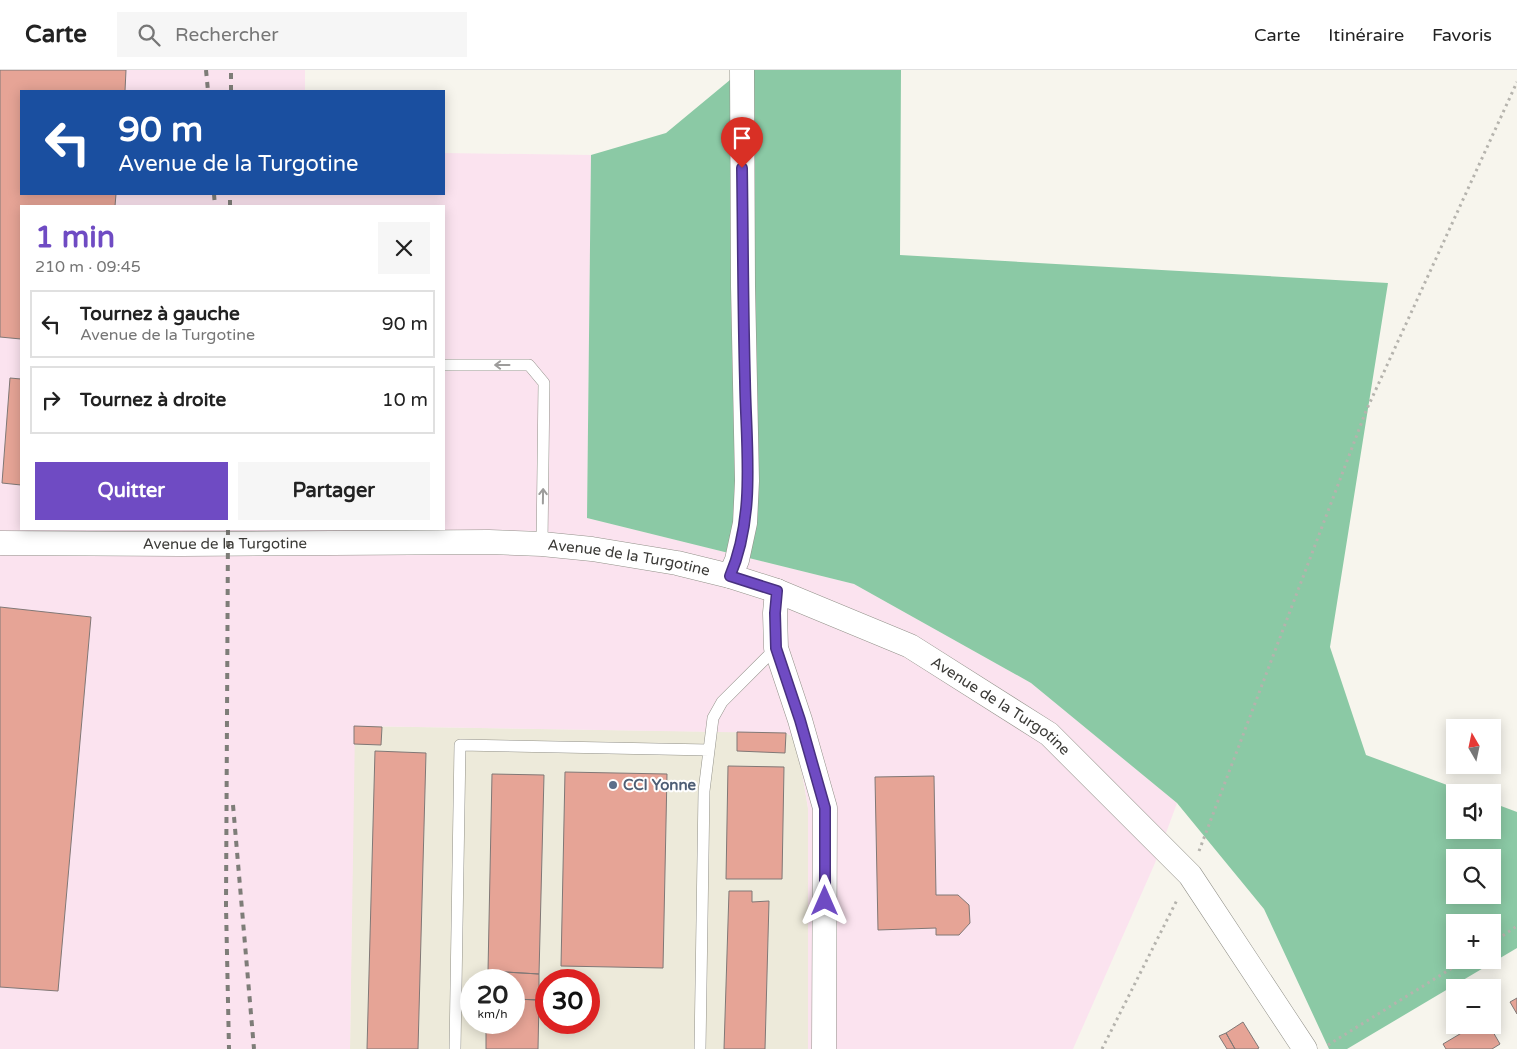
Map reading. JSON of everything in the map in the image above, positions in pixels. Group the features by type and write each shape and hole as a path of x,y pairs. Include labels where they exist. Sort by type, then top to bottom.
{"street":[{"path":"730,576 737,560 745,523 747,481 743,286 742,70"},
{"name":"Avenue de la Turgotine","path":"0,543 180,544 379,536 542,544 640,556 697,567 777,591 910,646 1049,734 1190,875 1305,1049"},
{"path":"777,591 775,613 776,648 800,720 825,808 824,1049"}],"lane":[{"path":"445,365 528,365 544,383 542,544"},
{"path":"700,1049 704,791 713,718 722,702 776,648"},
{"path":"454,1049 460,744 709,750"}],"path":[{"path":"1102,1049 1190,875 1366,411 1517,82"},
{"path":"1501,937 1517,926"},
{"path":"1321,1049 1450,969"}],"shaded area":[{"path":"0,70 305,70 305,90 20,90 20,195 445,195 445,153 591,155 587,518 854,584 1031,683 1177,803 1155,863 1073,1049 808,1049 808,808 793,737 786,733 355,726 350,1049 0,1049"},
{"path":"354,726 786,733 793,737 808,808 808,1049 350,1049"}],"green space":[{"path":"742,70 901,70 900,255 1388,283 1330,647 1366,755 1446,785 1446,839 1501,839 1501,806 1517,812 1517,948 1501,958 1501,914 1446,914 1446,969 1482,969 1465,979 1446,979 1446,990 1347,1049 1329,1049 1264,909 1177,803 1031,683 854,584 587,518 591,155 666,133"}],"building":[{"path":"0,70 126,70 125,90 20,90 20,195 116,195 115,205 20,205 20,339 0,337"},
{"path":"10,378 20,379 20,485 2,483"},
{"path":"0,607 91,617 58,991 0,987"},
{"path":"354,726 382,727 381,745 354,744"},
{"path":"737,732 786,733 785,753 737,751"},
{"path":"375,751 426,753 418,1049 367,1049"},
{"path":"728,766 784,767 782,879 726,879"},
{"path":"565,772 667,774 663,968 561,966"},
{"path":"492,774 544,775 539,969 535,969 535,974 525,973 525,969 488,969"},
{"path":"934,776 936,895 958,895 969,905 970,923 959,935 936,935 936,928 878,930 875,777"},
{"path":"729,891 752,891 752,902 769,901 765,1049 724,1049"},
{"path":"525,973 535,974 535,1000 525,999"},
{"path":"1517,998 1517,1014 1510,1002"},
{"path":"525,999 535,1000 535,1034 538,1034 538,1049 486,1049 486,1034 525,1034"},
{"path":"1243,1022 1259,1048 1235,1049 1226,1033"},
{"path":"1226,1033 1235,1049 1227,1049 1219,1036"},
{"path":"1460,1034 1494,1034 1500,1044 1492,1049 1446,1049 1443,1044"}],"railway":[{"path":"206,70 208,90"},
{"path":"231,70 231,90"},
{"path":"214,195 215,205"},
{"path":"230,195 230,205"},
{"path":"228,530 226,906 229,1049"},
{"path":"233,805 254,1049"}],"place":[{"name":"CCI Yonne","path":"613,785"}],"route":[{"path":"742,168 747,481 745,523 737,560 730,576 777,591 775,613 776,648 800,720 825,808 825,901"}]}
